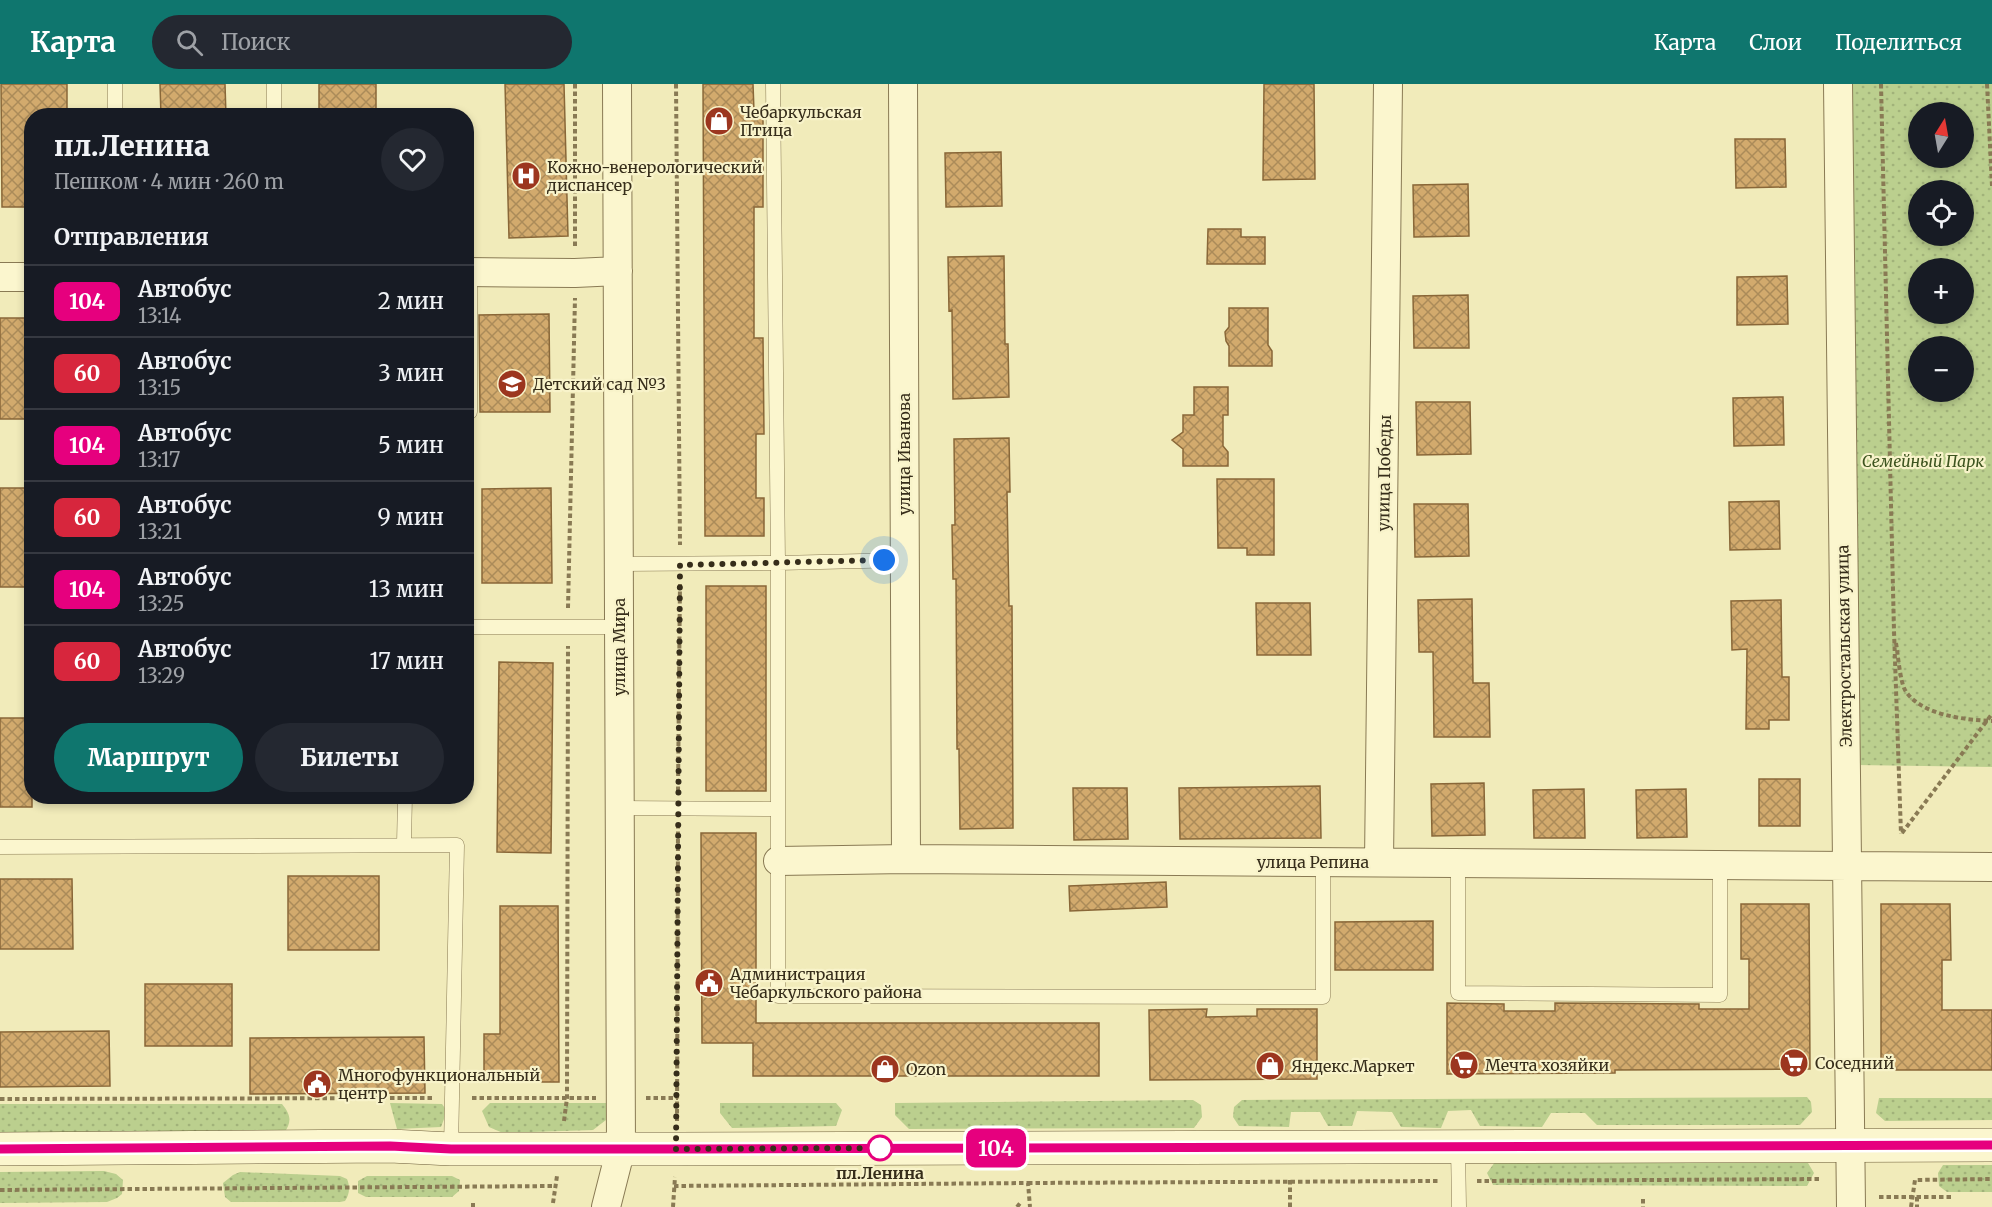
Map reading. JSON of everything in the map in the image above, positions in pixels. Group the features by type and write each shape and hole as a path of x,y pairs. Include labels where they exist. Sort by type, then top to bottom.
{"street":[{"name":"улица Мира","path":"606,1207 621,1148 617,84"},
{"name":"улица Иванова","path":"903,84 906,860"},
{"name":"улица Победы","path":"1379,862 1388,84"},
{"name":"Электростальская улица","path":"1838,84 1851,1207"},
{"path":"474,272 618,271"},
{"path":"0,277 24,277"},
{"name":"улица Репина","path":"778,861 1379,862 1992,867"},
{"path":"0,1149 380,1146 451,1149 676,1149 1992,1145"}],"lane":[{"path":"115,84 115,108"},
{"path":"274,84 274,108"},
{"path":"773,84 778,563 778,996 1323,997 1323,862"},
{"path":"619,564 680,565 905,560"},
{"path":"474,627 619,627"},
{"path":"404,844 405,804"},
{"path":"620,808 778,809"},
{"path":"0,847 457,845 451,1149"},
{"path":"1458,863 1458,993 1719,995 1720,865"},
{"path":"1458,1146 1459,1207"}],"path":[{"path":"0,1099 567,1098 568,627 575,273 575,84"},
{"path":"673,1207 676,1149 680,565 676,84"},
{"path":"1881,84 1893,631 1901,834 1990,721 1992,714"},
{"path":"1987,84 1992,186"},
{"path":"1893,631 1904,689 1919,705 1944,715 1990,721"},
{"path":"674,1186 1821,1179"},
{"path":"1911,1207 1915,1180 1992,1179"},
{"path":"1028,1183 1030,1205"},
{"path":"0,1190 555,1186"},
{"path":"1879,1197 1954,1197"},
{"path":"1914,1197 1917,1207"},
{"path":"1643,1199 1643,1207"},
{"path":"1017,1207 1022,1202"}],"green space":[{"name":"Семейный Парк","path":"1850,84 1992,84 1992,767 1856,765"},
{"path":"1807,1097 1811,1102 1812,1112 1800,1125 1597,1125 1585,1113 1551,1113 1542,1127 1480,1126 1471,1110 1448,1111 1441,1128 1401,1127 1392,1112 1357,1111 1352,1126 1328,1126 1320,1112 1291,1112 1289,1127 1239,1126 1233,1117 1234,1107 1242,1100"},
{"path":"1879,1098 1992,1098 1992,1120 1885,1121 1876,1113"},
{"path":"1193,1100 1201,1105 1202,1117 1194,1128 909,1129 895,1115 895,1103"},
{"path":"390,1103 442,1104 447,1111 441,1127 397,1129"},
{"path":"490,1103 609,1103 614,1107 606,1120 593,1130 503,1133 489,1127 482,1111"},
{"path":"720,1103 836,1103 842,1110 836,1126 732,1128 720,1113"},
{"path":"0,1104 282,1104 289,1115 289,1122 284,1133 0,1136"},
{"path":"1495,1162 1808,1163 1814,1173 1807,1186 1493,1185 1487,1173"},
{"path":"1943,1165 1992,1165 1992,1192 1947,1192 1939,1186 1938,1173"},
{"path":"104,1171 116,1174 123,1180 122,1194 107,1202 0,1203 0,1172"},
{"path":"240,1172 340,1176 347,1179 349,1193 345,1201 340,1202 231,1202 225,1197 223,1183"},
{"path":"367,1176 452,1176 460,1180 459,1191 452,1197 366,1197 358,1193 358,1181"}],"building":[{"path":"1,84 67,84 67,108 24,108 24,207 2,207"},
{"path":"160,84 225,84 226,108 161,108"},
{"path":"319,84 376,84 376,108 319,108"},
{"path":"505,84 564,84 568,236 509,238"},
{"path":"703,84 753,84 754,111 763,111 763,207 754,207 754,338 763,338 764,434 756,434 756,498 764,498 764,536 705,536"},
{"path":"1264,84 1314,84 1315,179 1263,180"},
{"path":"1735,139 1785,139 1786,187 1736,188"},
{"path":"1001,152 1002,206 946,207 945,153"},
{"path":"1468,184 1469,236 1414,237 1413,185"},
{"path":"1208,229 1241,229 1241,237 1265,237 1265,264 1207,264"},
{"path":"1004,256 1005,344 1008,344 1009,397 953,399 952,310 949,311 948,257"},
{"path":"1787,276 1788,324 1737,325 1737,277"},
{"path":"1468,295 1469,348 1414,348 1413,296"},
{"path":"1229,308 1268,308 1268,345 1272,351 1272,366 1229,366 1229,346 1225,332 1229,327"},
{"path":"549,314 550,412 480,412 479,315"},
{"path":"0,318 24,318 24,419 0,419"},
{"path":"1194,387 1228,387 1228,415 1223,415 1223,446 1228,452 1228,466 1183,466 1183,449 1172,440 1183,432 1183,415 1194,415"},
{"path":"1783,397 1784,445 1734,446 1733,398"},
{"path":"1416,402 1470,402 1471,454 1417,455"},
{"path":"1009,438 1010,492 1007,492 1009,606 1012,606 1013,828 960,829 956,579 953,579 952,525 955,525 954,439"},
{"path":"1217,479 1274,479 1274,555 1247,555 1247,548 1218,548"},
{"path":"0,488 24,488 24,587 0,587"},
{"path":"551,488 552,583 482,583 482,489"},
{"path":"1779,501 1780,549 1730,550 1729,502"},
{"path":"1414,504 1468,504 1469,556 1415,557"},
{"path":"706,586 766,586 766,791 706,791"},
{"path":"1472,599 1473,683 1489,683 1490,737 1434,737 1433,652 1419,652 1418,600"},
{"path":"1781,600 1782,677 1789,677 1789,720 1769,720 1769,729 1746,729 1747,649 1732,650 1731,601"},
{"path":"1256,603 1310,603 1311,655 1257,655"},
{"path":"499,662 553,663 551,853 497,852"},
{"path":"0,718 24,718 24,804 32,804 32,807 0,807"},
{"path":"1759,779 1800,779 1800,826 1759,826"},
{"path":"1484,783 1485,835 1432,836 1431,784"},
{"path":"1320,786 1321,838 1180,839 1179,788"},
{"path":"1073,788 1127,788 1128,839 1074,840"},
{"path":"1584,789 1585,838 1534,838 1533,790"},
{"path":"1686,789 1687,837 1637,838 1636,790"},
{"path":"701,833 756,833 756,1023 1099,1023 1099,1076 753,1076 753,1043 702,1043"},
{"path":"288,876 379,876 379,950 288,950"},
{"path":"0,879 72,879 73,949 0,949"},
{"path":"1166,882 1167,907 1070,911 1069,886"},
{"path":"1741,904 1809,904 1810,1069 1447,1074 1447,1003 1504,1004 1504,1011 1555,1011 1555,1003 1699,1004 1699,1009 1749,1009 1749,959 1741,959"},
{"path":"1881,904 1950,904 1951,960 1942,960 1942,1010 1992,1010 1992,1070 1881,1070"},
{"path":"500,906 558,906 559,1082 484,1082 484,1034 500,1034"},
{"path":"1433,921 1433,970 1335,970 1335,922"},
{"path":"145,984 232,984 232,1046 145,1046"},
{"path":"1207,1009 1206,1017 1257,1016 1257,1009 1317,1009 1317,1079 1150,1080 1149,1010"},
{"path":"109,1031 110,1086 0,1087 0,1032"},
{"path":"424,1037 425,1093 250,1094 250,1038"}],"bus line":[{"name":"104","path":"0,1149 390,1146 451,1149 699,1149 1992,1145"}],"place":[{"name":"Чебаркульская Птица","path":"719,121"},
{"name":"Кожно-венерологический диспансер","path":"526,176"},
{"name":"Детский сад №3","path":"512,384"},
{"name":"Администрация Чебаркульского района","path":"709,983"},
{"name":"Соседний","path":"1794,1063"},
{"name":"Мечта хозяйки","path":"1464,1065"},
{"name":"Яндекс.Маркет","path":"1270,1066"},
{"name":"Ozon","path":"885,1069"},
{"name":"Многофункциональный центр","path":"317,1084"},
{"name":"пл.Ленина","path":"880,1148"}],"route":[{"path":"880,1148 886,1148 676,1149 678,808 680,565 884,560"}]}
